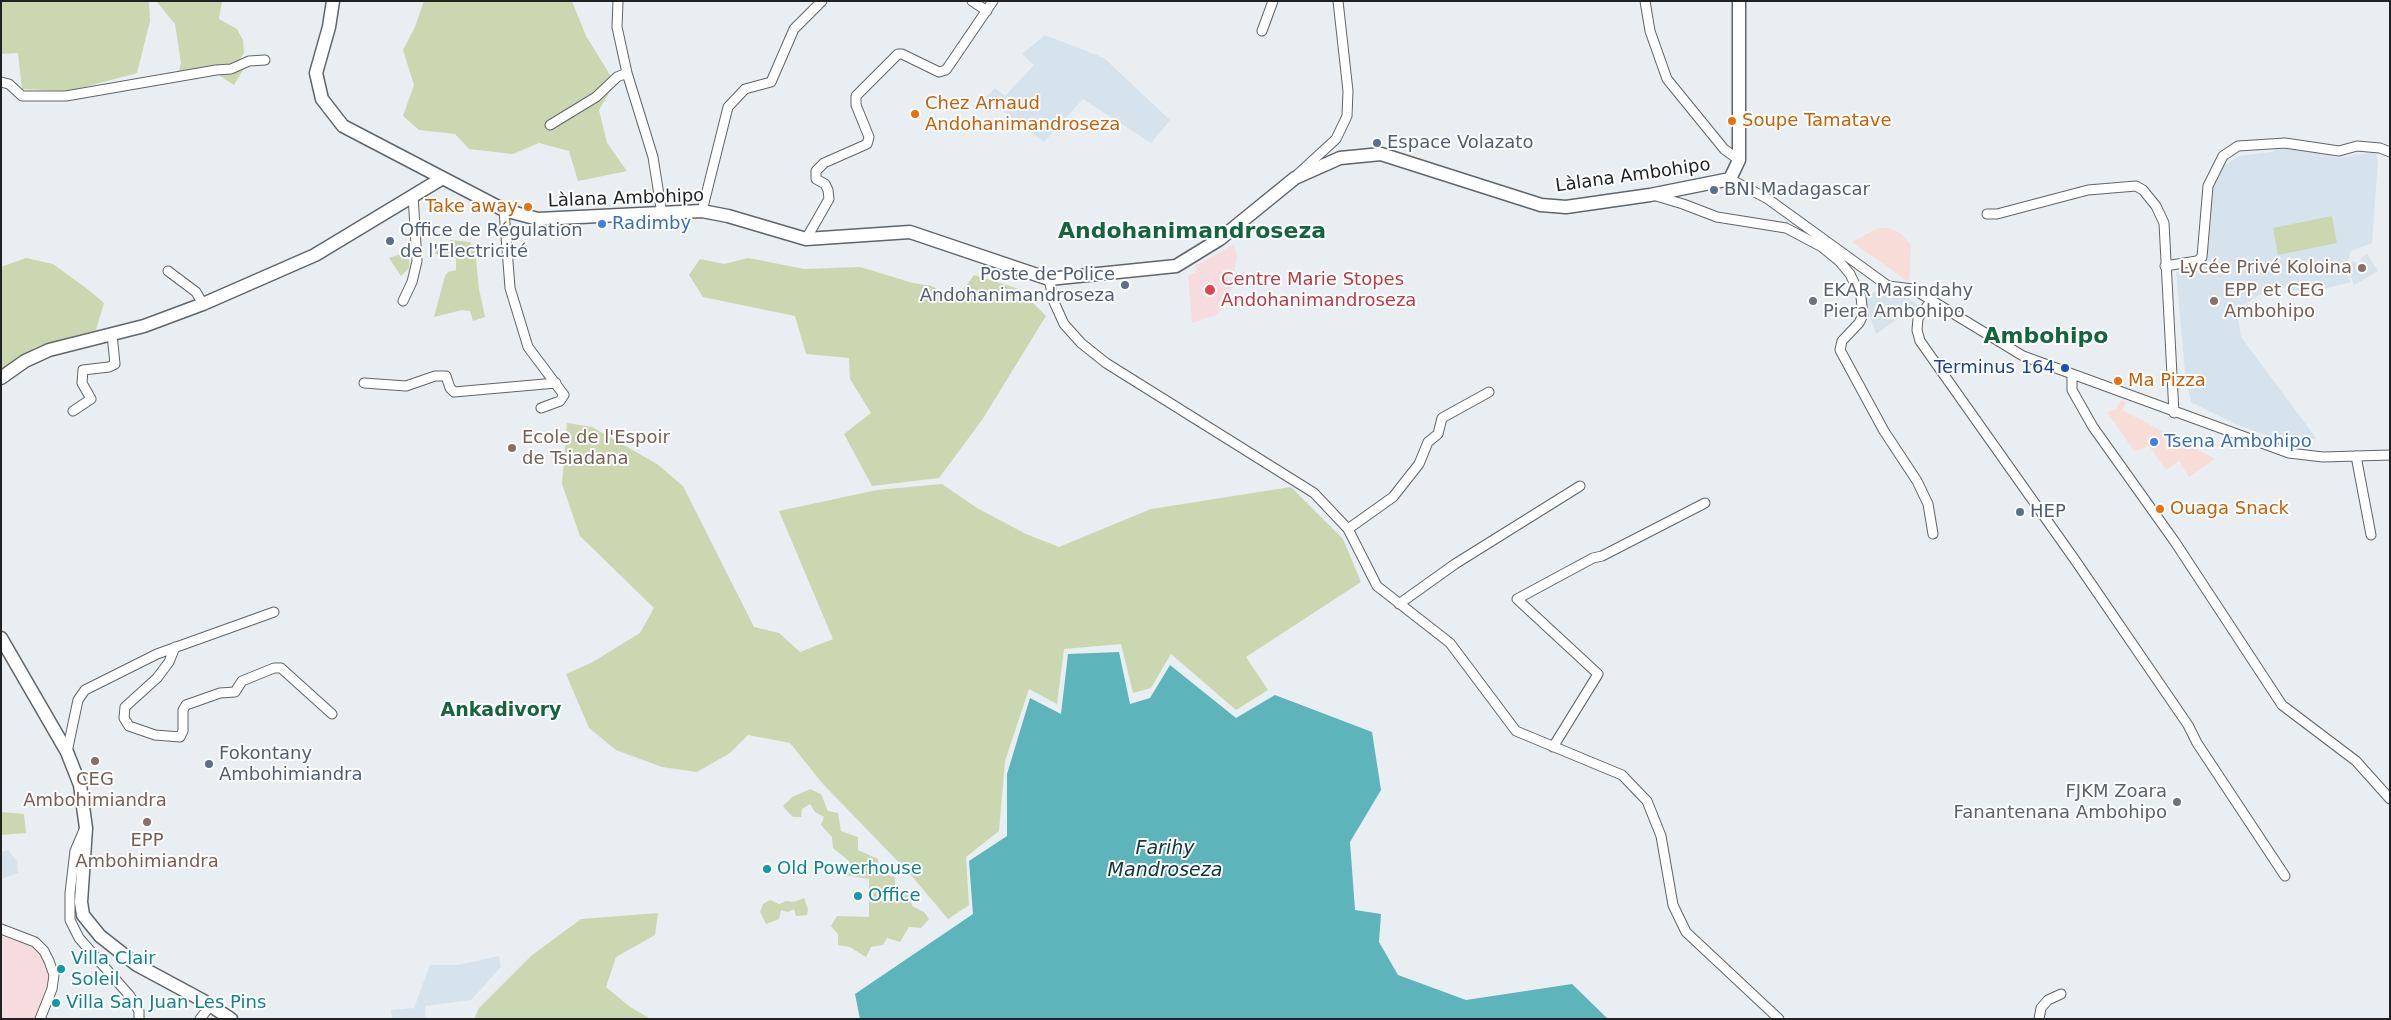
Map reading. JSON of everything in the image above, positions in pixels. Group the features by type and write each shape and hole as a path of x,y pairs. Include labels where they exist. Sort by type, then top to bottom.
{"street":[{"name":"Làlana Ambohipo","path":"333,1 329,27 316,73 322,99 343,126 441,179 504,210 538,219 702,211 728,216 806,239 910,232 1050,279 1176,266 1220,239 1294,178 1340,158 1381,154 1541,205 1566,207 1650,195 1730,179"},
{"path":"618,1 617,27 627,73 653,157 662,214"},
{"path":"702,211 728,107 746,89 771,82 794,29 822,1"},
{"path":"972,1 987,12"},
{"path":"806,239 829,199 825,184 816,179 816,171 824,163 867,144 869,137 856,105 856,96 898,54 902,54 939,72 946,70 993,1"},
{"path":"1262,31 1273,1"},
{"path":"1294,178 1336,139 1347,116 1348,91 1338,1"},
{"path":"1645,1 1650,31 1667,79 1724,149 1739,160"},
{"path":"1739,1 1739,160 1730,179 1768,199 1888,286 1913,289 2010,350 2174,413 2289,453 2305,456 2390,455"},
{"path":"1,82 9,84 22,96 66,96 231,69 249,61 265,60"},
{"path":"550,125 596,96 617,77 627,73"},
{"path":"2166,266 2197,261 2202,257 2208,186 2223,156 2238,146 2285,143 2339,151 2357,146 2389,150"},
{"path":"1,378 25,361 49,350 144,326 203,304 315,255 441,179"},
{"path":"1987,214 1997,214 2088,190 2136,186 2143,190 2156,206 2164,223 2174,413"},
{"path":"403,301 412,282 417,260 413,195"},
{"path":"1650,195 1683,204 1717,217 1786,228 1822,247 1839,261 1850,274 1861,297 1863,316 1842,341 1840,350 1884,431 1917,480 1928,504 1933,534"},
{"path":"504,210 510,288 528,347 564,395 564,398 541,408"},
{"path":"168,271 196,292 203,304"},
{"path":"1050,279 1054,302 1064,324 1081,343 1106,363 1314,493 1348,530 1377,586 1450,643 1516,731 1622,775 1647,801 1661,836 1673,905 1686,932 1779,1019"},
{"path":"1931,301 1918,318 1917,330 1920,341 2171,700 2284,876"},
{"path":"74,411 90,399 82,383 84,370 109,367 115,364 112,334"},
{"path":"2072,375 2072,390 2093,427 2180,549 2282,705 2356,761 2390,799"},
{"path":"364,383 406,386 435,376 446,376 450,388 454,392 556,383"},
{"path":"1348,530 1393,497 1419,464 1428,442 1438,434 1442,418 1489,392"},
{"path":"2356,456 2372,535"},
{"path":"1399,604 1455,564 1580,486"},
{"path":"1553,747 1598,674 1517,599 1592,558 1602,556 1705,503"},
{"path":"67,752 81,694 94,684 175,647 274,612"},
{"path":"1,638 67,752 80,785 86,828 81,902 83,915 92,927 137,965 231,1019"},
{"path":"175,647 169,662 157,678 125,707 124,718 129,726 155,735 180,737 183,710 186,705 220,694 235,692 242,681 274,668 281,668 332,714"},
{"path":"86,828 80,837 75,851 70,893 70,920 79,938 130,996 139,1011 139,1019"},
{"path":"1,928 34,942 44,951 49,961 54,975 53,982 40,1019"},
{"path":"2039,1019 2041,1008 2048,1000 2060,994"},
{"path":"200,1019 210,1006"}],"shaded area":[{"path":"1045,35 1104,58 1170,120 1151,143 1083,99 1044,142 985,98 995,88 1005,96 1034,65 1022,54"},
{"name":"EPP et CEG Ambohipo","path":"2284,145 2315,149 2337,158 2375,152 2378,161 2372,243 2351,251 2347,264 2354,261 2357,265 2360,264 2361,258 2367,254 2378,271 2354,285 2347,266 2345,270 2351,282 2308,293 2274,286 2237,309 2241,337 2316,438 2297,443 2268,436 2235,424 2191,402 2185,372 2176,272 2198,269 2205,261 2211,186 2220,168 2239,156 2272,152"},
{"path":"1878,228 1889,228 1902,234 1911,245 1909,282 1852,242"},
{"name":"Centre Marie Stopes Andohanimandroseza","path":"1234,244 1237,257 1228,303 1216,315 1192,323 1188,276 1197,272 1195,266"},
{"path":"1889,282 1918,305 1876,334 1864,299"},
{"name":"Tsena Ambohipo","path":"2121,400 2126,403 2122,410 2215,459 2189,477 2179,461 2166,470 2149,446 2134,451 2107,412 2116,409"},
{"path":"8,850 17,861 18,873 1,879 1,852"},
{"path":"1,929 35,942 54,975 40,1019 1,1019"},
{"path":"499,956 501,967 471,1000 425,1006 426,1019 392,1019 391,1010 414,1008 430,965 458,965"}],"green space":[{"path":"1,1 149,1 150,21 137,73 70,91 22,89 18,53 1,54"},
{"path":"156,1 222,1 219,19 237,29 243,40 244,53 239,61 243,70 234,85 220,76 222,65 179,71 181,63 175,24"},
{"path":"424,1 572,1 586,36 615,83 599,110 607,143 627,171 578,181 569,151 539,143 513,154 469,149 455,134 419,130 403,116 414,85 403,50 415,27"},
{"path":"2332,216 2337,243 2278,255 2273,228"},
{"path":"450,240 470,242 475,250 479,289 485,317 473,321 470,311 462,310 434,317 445,276 448,272 456,270 456,258 435,254 438,246 448,248"},
{"path":"410,251 409,268 401,276 389,258"},
{"path":"26,258 53,264 104,303 96,330 36,347 1,370 1,267"},
{"path":"748,258 804,269 860,267 913,283 932,286 956,300 974,275 1019,289 1046,316 982,420 939,478 872,486 844,434 871,413 850,379 849,358 806,354 795,316 703,297 689,275 700,259 724,264"},
{"path":"567,423 592,427 657,464 683,486 754,627 779,633 800,652 833,639 779,511 877,490 942,484 977,508 1026,534 1059,547 1151,509 1291,487 1343,539 1361,582 1246,657 1268,690 1236,710 1171,654 1151,688 1133,693 1121,644 1064,649 1057,704 1029,689 1005,761 999,831 966,857 969,905 948,919 910,874 823,784 790,743 748,735 730,753 697,772 662,767 616,750 589,728 566,674 591,663 640,633 654,608 580,536 562,484"},
{"path":"810,789 821,794 828,811 838,813 841,831 858,837 858,850 878,859 878,872 895,877 895,893 910,896 912,906 924,912 929,919 921,928 909,927 900,942 887,938 883,945 871,947 866,957 850,947 838,945 838,934 831,926 837,916 869,917 869,879 845,875 849,861 833,848 832,837 821,825 824,817 815,812 810,804 802,809 801,817 793,817 783,806 792,797"},
{"path":"1,812 24,814 26,833 1,835"},
{"path":"804,898 808,909 807,915 796,916 794,909 788,912 781,910 779,919 766,924 760,912 763,904 770,900 779,904 786,901 794,902"},
{"path":"658,913 655,935 616,957 606,987 630,1007 651,1019 474,1019 479,1008 531,956 581,919"}],"water":[{"name":"Farihy Mandroseza","path":"1119,652 1130,704 1150,698 1170,665 1236,718 1275,695 1372,732 1381,790 1350,842 1355,910 1381,914 1379,942 1398,975 1466,1000 1572,984 1608,1019 860,1019 855,994 973,914 969,861 1007,836 1007,774 1030,698 1061,714 1068,654"}],"place":[{"name":"Chez Arnaud Andohanimandroseza","path":"915,114"},
{"name":"Soupe Tamatave","path":"1732,121"},
{"name":"Espace Volazato","path":"1377,143"},
{"name":"BNI Madagascar","path":"1714,190"},
{"name":"Take away","path":"528,207"},
{"name":"Radimby","path":"602,224"},
{"name":"Office de Régulation de l'Electricité","path":"390,241"},
{"name":"Lycée Privé Koloina","path":"2362,268"},
{"name":"Poste de Police Andohanimandroseza","path":"1125,285"},
{"name":"Centre Marie Stopes Andohanimandroseza","path":"1210,290"},
{"name":"EKAR Masindahy Piera Ambohipo","path":"1813,301"},
{"name":"EPP et CEG Ambohipo","path":"2214,301"},
{"name":"Terminus 164","path":"2065,368"},
{"name":"Ma Pizza","path":"2118,381"},
{"name":"Tsena Ambohipo","path":"2154,442"},
{"name":"Ecole de l'Espoir de Tsiadana","path":"512,448"},
{"name":"Ouaga Snack","path":"2160,509"},
{"name":"HEP","path":"2020,512"},
{"name":"CEG Ambohimiandra","path":"95,761"},
{"name":"Fokontany Ambohimiandra","path":"209,764"},
{"name":"FJKM Zoara Fanantenana Ambohipo","path":"2177,802"},
{"name":"EPP Ambohimiandra","path":"147,822"},
{"name":"Old Powerhouse","path":"767,869"},
{"name":"Office","path":"858,896"},
{"name":"Villa Clair Soleil","path":"61,969"},
{"name":"Villa San Juan Les Pins","path":"56,1003"}],"district":[{"name":"Andohanimandroseza","path":"1192,232"},
{"name":"Ambohipo","path":"2046,337"},
{"name":"Ankadivory","path":"501,711"}]}
